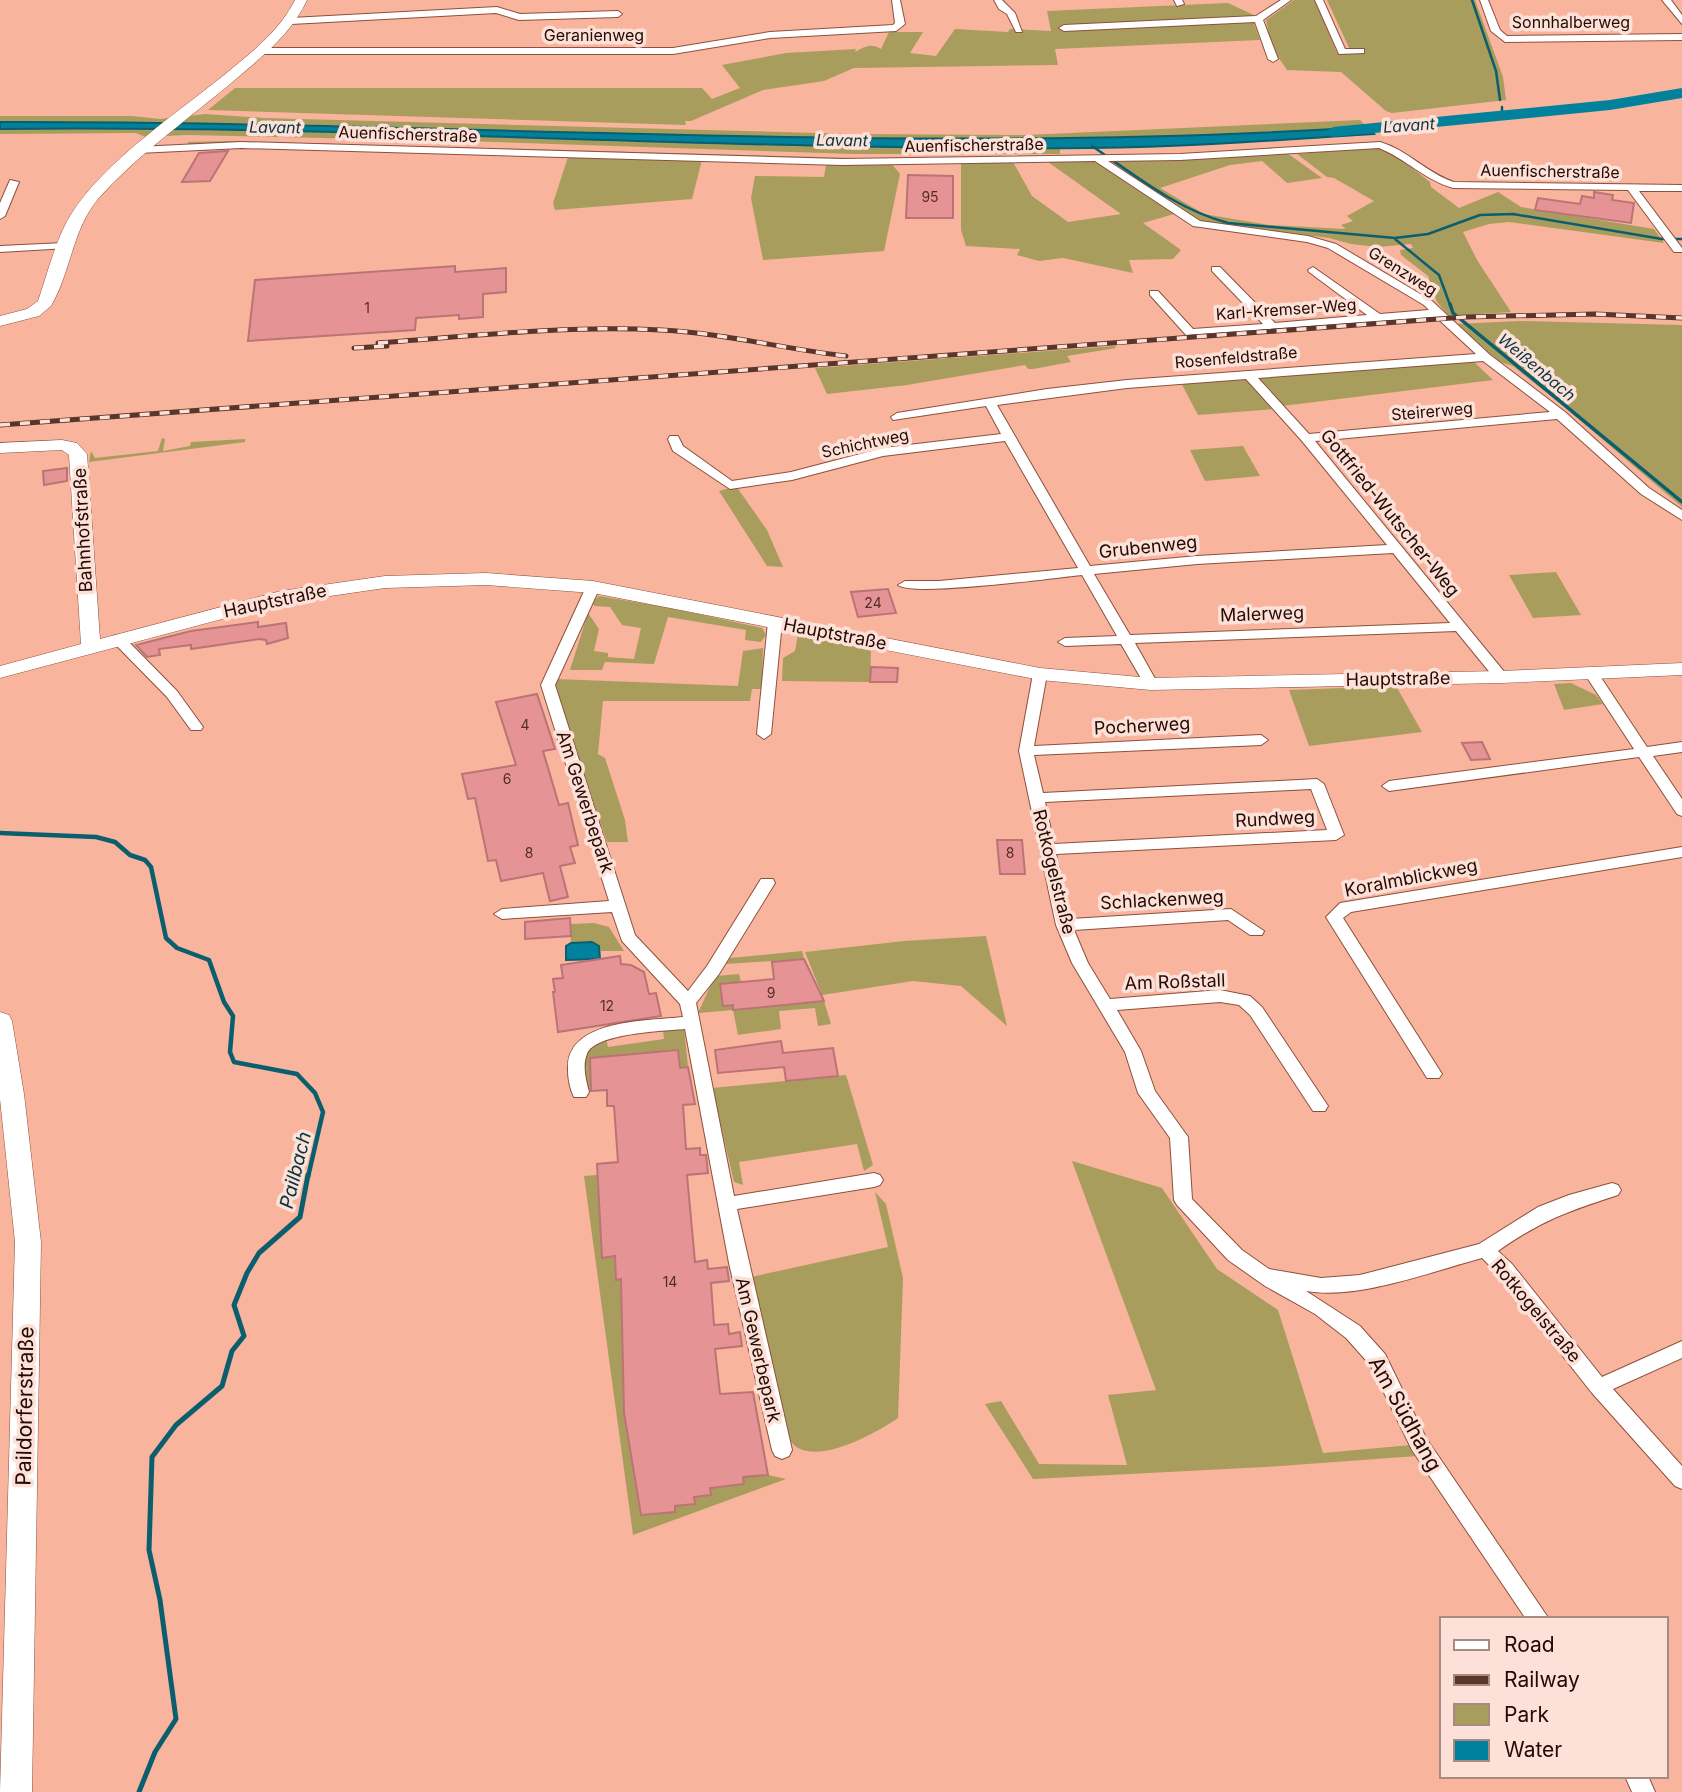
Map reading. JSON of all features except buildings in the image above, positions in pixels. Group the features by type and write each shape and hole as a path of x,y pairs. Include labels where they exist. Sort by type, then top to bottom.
{"street":[{"path":"0,321 33,313 45,303 76,218 93,196 138,150 261,51 291,21 302,0"},
{"name":"Geranienweg","path":"261,51 673,51 770,35 896,29 900,24 896,0"},
{"path":"998,0 1011,13 1019,30"},
{"path":"1065,28 1258,19 1287,0"},
{"path":"1319,0 1342,52 1361,51"},
{"name":"Sonnhalberweg","path":"1484,0 1496,31 1505,39 1682,37"},
{"path":"1666,0 1682,21"},
{"path":"291,21 497,10 519,17 618,14"},
{"path":"1258,19 1273,58"},
{"name":"Auenfischerstraße","path":"138,150 241,145 842,162 1120,159 1380,145 1392,149 1434,180 1453,185 1682,188"},
{"name":"Grenzweg","path":"1101,159 1197,224 1308,239 1332,246 1428,303 1486,357 1561,415 1645,491 1682,516"},
{"path":"0,216 14,182"},
{"name":"Auenfischerstraße","path":"1631,187 1673,243"},
{"path":"0,249 64,246"},
{"path":"1216,269 1272,326"},
{"path":"1313,270 1378,318"},
{"name":"Karl-Kremser-Weg","path":"1154,293 1190,333 1438,313"},
{"name":"Rosenfeldstraße","path":"897,417 1127,384 1486,357"},
{"name":"Gottfried-Wutscher-Weg","path":"1248,374 1306,438 1501,677"},
{"path":"989,402 1151,684"},
{"name":"Steirerweg","path":"1306,438 1561,415"},
{"name":"Schichtweg","path":"674,439 677,448 730,485 792,476 883,452 1007,437"},
{"name":"Bahnhofstraße","path":"0,448 62,445 71,447 78,454 91,646"},
{"name":"Grubenweg","path":"905,585 939,585 1197,560 1394,549"},
{"name":"Hauptstraße","path":"0,672 281,597 385,582 486,579 593,587 1040,674 1151,684 1501,677 1682,669"},
{"name":"Am Gewerbepark","path":"593,587 548,685 628,937 688,1002 726,1204 782,1451"},
{"path":"764,734 775,622"},
{"name":"Malerweg","path":"1065,642 1461,627"},
{"path":"118,639 172,694 196,727"},
{"path":"1591,673 1682,811"},
{"name":"Rotkogelstraße","path":"1040,674 1026,751 1064,925 1080,963 1133,1051 1147,1093 1179,1138 1183,1200 1189,1209 1235,1255 1264,1276 1321,1286 1360,1283 1485,1250 1504,1269 1599,1387 1682,1480"},
{"name":"Pocherweg","path":"1026,751 1261,740"},
{"path":"1389,786 1682,747"},
{"name":"Rundweg","path":"1035,798 1317,784 1336,835 1048,849"},
{"name":"Koralmblickweg","path":"1433,1074 1334,917 1346,907 1682,852"},
{"path":"688,1002 713,970 767,883"},
{"path":"502,914 618,906"},
{"name":"Schlackenweg","path":"1064,925 1231,914 1256,931"},
{"name":"Am Roßstall","path":"1104,1005 1220,996 1244,1000 1256,1011 1319,1106"},
{"name":"Paildorferstraße","path":"0,1021 12,1094 28,1242 16,1792"},
{"path":"580,1092 575,1075 577,1056 587,1041 603,1035 692,1022"},
{"path":"726,1204 874,1180"},
{"path":"1485,1250 1531,1217 1576,1198 1612,1190"},
{"name":"Am Südhang","path":"1264,1276 1322,1309 1353,1332 1378,1360 1419,1444 1537,1617"},
{"path":"1599,1387 1682,1349"}],"green space":[{"path":"1294,0 1315,0 1337,53 1351,52 1327,0 1475,0 1503,77 1506,100 1392,113 1386,111 1341,72 1287,70 1272,48 1266,20"},
{"path":"1228,3 1256,16 1254,24 1260,40 1055,49 1058,65 854,68 824,81 763,90 691,121 685,121 686,125 208,110 235,88 702,88 712,99 740,88 722,65 786,53 856,49 855,52 871,46 881,49 889,32 923,32 910,53 936,56 955,29 1051,31 1047,11"},
{"path":"205,114 264,118 852,134 1026,135 1360,120 1367,127 1196,135 855,138 342,126 0,122 0,116 132,116 160,119"},
{"path":"0,129 365,133 941,148 1060,148 1060,154 855,154 464,141 187,135 146,137 136,133 0,134"},
{"path":"188,142 909,158 849,160 188,145"},
{"path":"1379,147 1388,149 1459,208 1498,192 1521,207 1654,229 1664,243 1509,222 1489,224 1463,232 1477,260 1511,312 1449,316 1437,302 1428,276 1401,255 1400,250 1413,248 1411,244 1377,247 1199,221 1111,162 1287,153 1322,178 1287,183 1262,161 1230,165 1160,188 1204,214 1269,225 1346,229 1341,225 1353,221 1347,216 1374,201 1334,178 1327,177 1297,154"},
{"path":"568,157 702,160 692,199 555,210 553,203"},
{"path":"1092,161 1101,164 1174,214 1143,223 1181,250 1173,259 1129,260 1133,273 1063,258 1039,261 1017,255 1020,249 966,246 961,230 961,163 1013,162 1032,196 1068,222 1121,214 1048,162"},
{"path":"891,163 900,174 884,251 763,260 751,198 755,176 824,177 826,165"},
{"path":"1519,321 1682,325 1682,507 1563,406 1513,366 1500,362 1456,324"},
{"path":"1116,348 1067,356 1071,362 1033,369 1028,369 1025,365 907,385 827,394 815,368"},
{"path":"1472,360 1493,380 1282,406 1259,379 1264,375"},
{"path":"1237,377 1247,380 1274,409 1198,415 1180,381"},
{"path":"162,438 165,439 163,451 190,446 191,442 245,439 245,442 89,462 91,451 95,458 158,451"},
{"path":"1243,446 1260,476 1205,481 1190,450"},
{"path":"736,486 767,530 783,567 767,566 719,491"},
{"path":"1556,572 1581,615 1533,618 1509,575"},
{"path":"599,596 762,628 766,635 761,642 745,640 746,630 668,617 654,664 605,662 602,670 570,670 588,613 599,629 594,651 608,653 608,657 634,659 641,628 622,625 610,607 595,606 592,603"},
{"path":"798,634 871,650 870,682 782,681 783,658 795,651"},
{"path":"763,648 762,689 752,689 750,701 603,701 598,754 605,758 625,820 628,842 607,842 556,692 556,679 738,686 743,651"},
{"path":"1571,683 1596,695 1603,704 1564,710 1554,684"},
{"path":"1396,686 1422,732 1309,746 1289,690"},
{"path":"594,923 609,927 624,951 601,951 599,946 592,942 571,943 570,924"},
{"path":"986,936 1007,1026 961,986 913,981 822,995 805,952 904,941"},
{"path":"802,951 804,959 726,964 730,958"},
{"path":"739,974 741,982 723,1006 733,1005 734,1010 824,1001 831,1024 818,1026 815,1008 779,1011 781,1029 738,1035 733,1010 698,1013 715,976"},
{"path":"684,1028 688,1067 680,1068 678,1050 590,1058 591,1091 585,1089 583,1057 590,1048 606,1039 608,1047 664,1039 663,1030"},
{"path":"846,1075 873,1165 864,1171 857,1144 739,1162 743,1185 734,1182 712,1088"},
{"path":"1072,1161 1162,1188 1217,1269 1278,1310 1323,1453 1411,1445 1417,1456 1033,1479 985,1404 1001,1401 1039,1464 1127,1465 1108,1395 1156,1390"},
{"path":"597,1175 602,1257 619,1256 616,1279 621,1279 641,1514 675,1512 675,1506 694,1504 694,1497 711,1495 711,1488 744,1484 743,1477 768,1475 786,1479 633,1535 584,1176"},
{"path":"875,1192 886,1204 903,1278 898,1418 850,1444 835,1449 809,1451 796,1447 786,1436 751,1277 888,1247"}],"water":[{"path":"0,122 342,126 855,138 1196,135 1367,127 1374,134 1162,146 956,148 273,131 0,129"},
{"path":"592,942 599,946 600,959 566,960 566,946 571,943"}],"waterway":[{"path":"1472,0 1496,71 1500,100"},
{"name":"Lavant","path":"1333,132 1610,105 1682,93"},
{"path":"1502,107 1502,117"},
{"path":"1092,146 1174,200 1228,223 1395,238 1428,234 1480,215 1513,214 1662,239 1682,239"},
{"name":"Weißenbach","path":"1395,239 1439,275 1450,305"},
{"name":"Weißenbach","path":"1450,304 1453,313 1682,502"},
{"name":"Pailbach","path":"0,833 96,837 115,842 130,855 145,860 151,867 166,938 177,948 209,960 224,1002 233,1016 230,1052 234,1062 297,1074 315,1093 323,1112 308,1177"},
{"name":"Pailbach","path":"139,1792 155,1752 176,1719 160,1600 149,1550 152,1457 176,1425 222,1386 232,1351 244,1336 234,1305 247,1273 259,1253 300,1217 308,1175"}],"railway":[{"path":"0,425 1465,317 1595,314 1682,318"},
{"path":"378,343 519,332 625,329 707,334 846,356"},
{"path":"354,348 387,346"}]}
